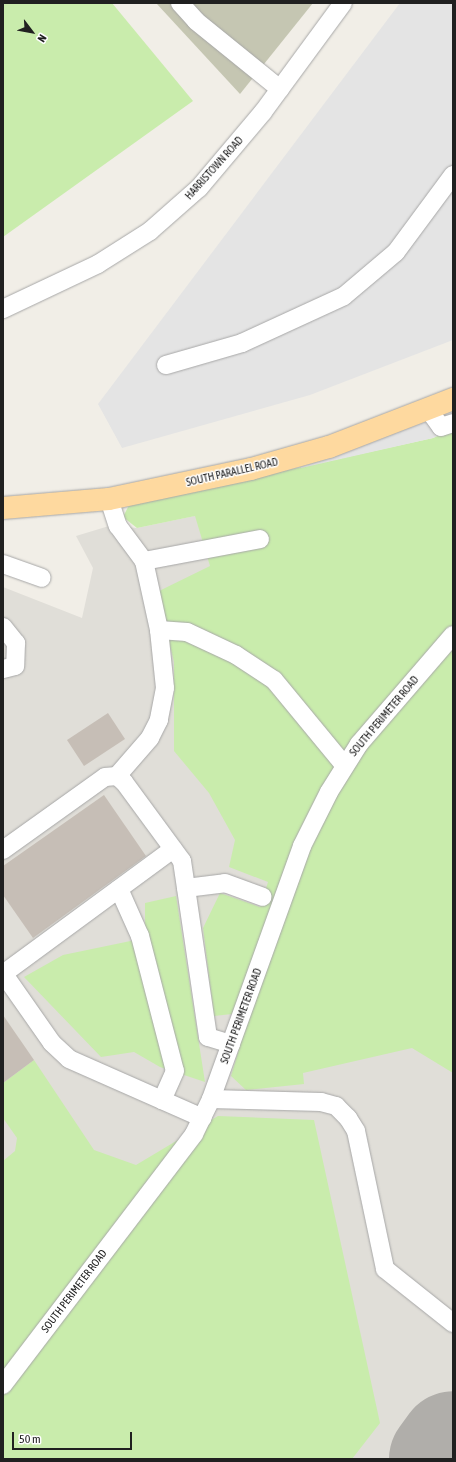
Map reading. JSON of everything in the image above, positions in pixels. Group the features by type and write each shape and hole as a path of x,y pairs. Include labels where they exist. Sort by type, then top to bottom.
{"main road":[{"name":"SOUTH PARALLEL ROAD","path":"3,508 109,499 251,469 329,447 428,410 453,399"}],"street":[{"path":"180,3 196,21 280,89"},
{"name":"HARRISTOWN ROAD","path":"3,309 98,264 150,232 199,188 280,89 343,3"},
{"path":"166,365 242,344 344,296 396,252 453,175"},
{"path":"428,410 441,426 453,423"},
{"path":"3,850 105,777 117,776 150,738 159,720 165,688 159,630 144,562 118,526 109,499"},
{"path":"144,562 260,539"},
{"path":"3,564 42,578"},
{"path":"3,627 16,643 15,666 3,669"},
{"path":"159,630 187,632 236,655 274,680 344,765"},
{"name":"SOUTH PERIMETER ROAD","path":"3,1385 203,1118 302,846 344,765 453,635"},
{"path":"117,776 182,860 208,1037 231,1044"},
{"path":"173,849 3,973 52,1043 69,1059 203,1118"},
{"path":"186,888 225,883 263,897"},
{"path":"118,889 140,936 175,1071 162,1100"},
{"path":"211,1099 321,1102 336,1106 348,1118 356,1131 386,1269 453,1323"}],"shaded area":[{"path":"156,3 313,3 240,94"},
{"path":"400,3 453,3 453,340 310,395 122,448 98,404"},
{"path":"453,413 453,429 433,438 301,468 300,463"},
{"path":"453,434 453,1459 3,1459 3,587 82,618 93,568 76,536 109,526 137,528 386,476"}],"green space":[{"path":"3,3 112,3 193,101 3,237"},
{"path":"453,429 453,1073 412,1048 303,1073 304,1084 246,1090 231,1076 250,1012 214,1016 203,928 220,893 260,907 268,882 229,867 235,840 209,793 174,751 174,662 157,592 210,566 195,516 137,528 123,517 129,505 433,438"},
{"path":"176,896 205,1082 160,1067 134,1052 101,1057 24,977 63,955 145,938 145,903"},
{"path":"34,1060 94,1150 136,1165 218,1116 314,1120 380,1423 352,1459 3,1459 3,1161 15,1151 17,1138 3,1118 3,1083"}],"building":[{"path":"108,713 125,739 84,766 67,740"},
{"path":"104,795 146,856 33,938 3,895 3,866"},
{"path":"3,1015 34,1060 3,1083"}],"runway":[{"path":"443,1459 453,1445"}]}
